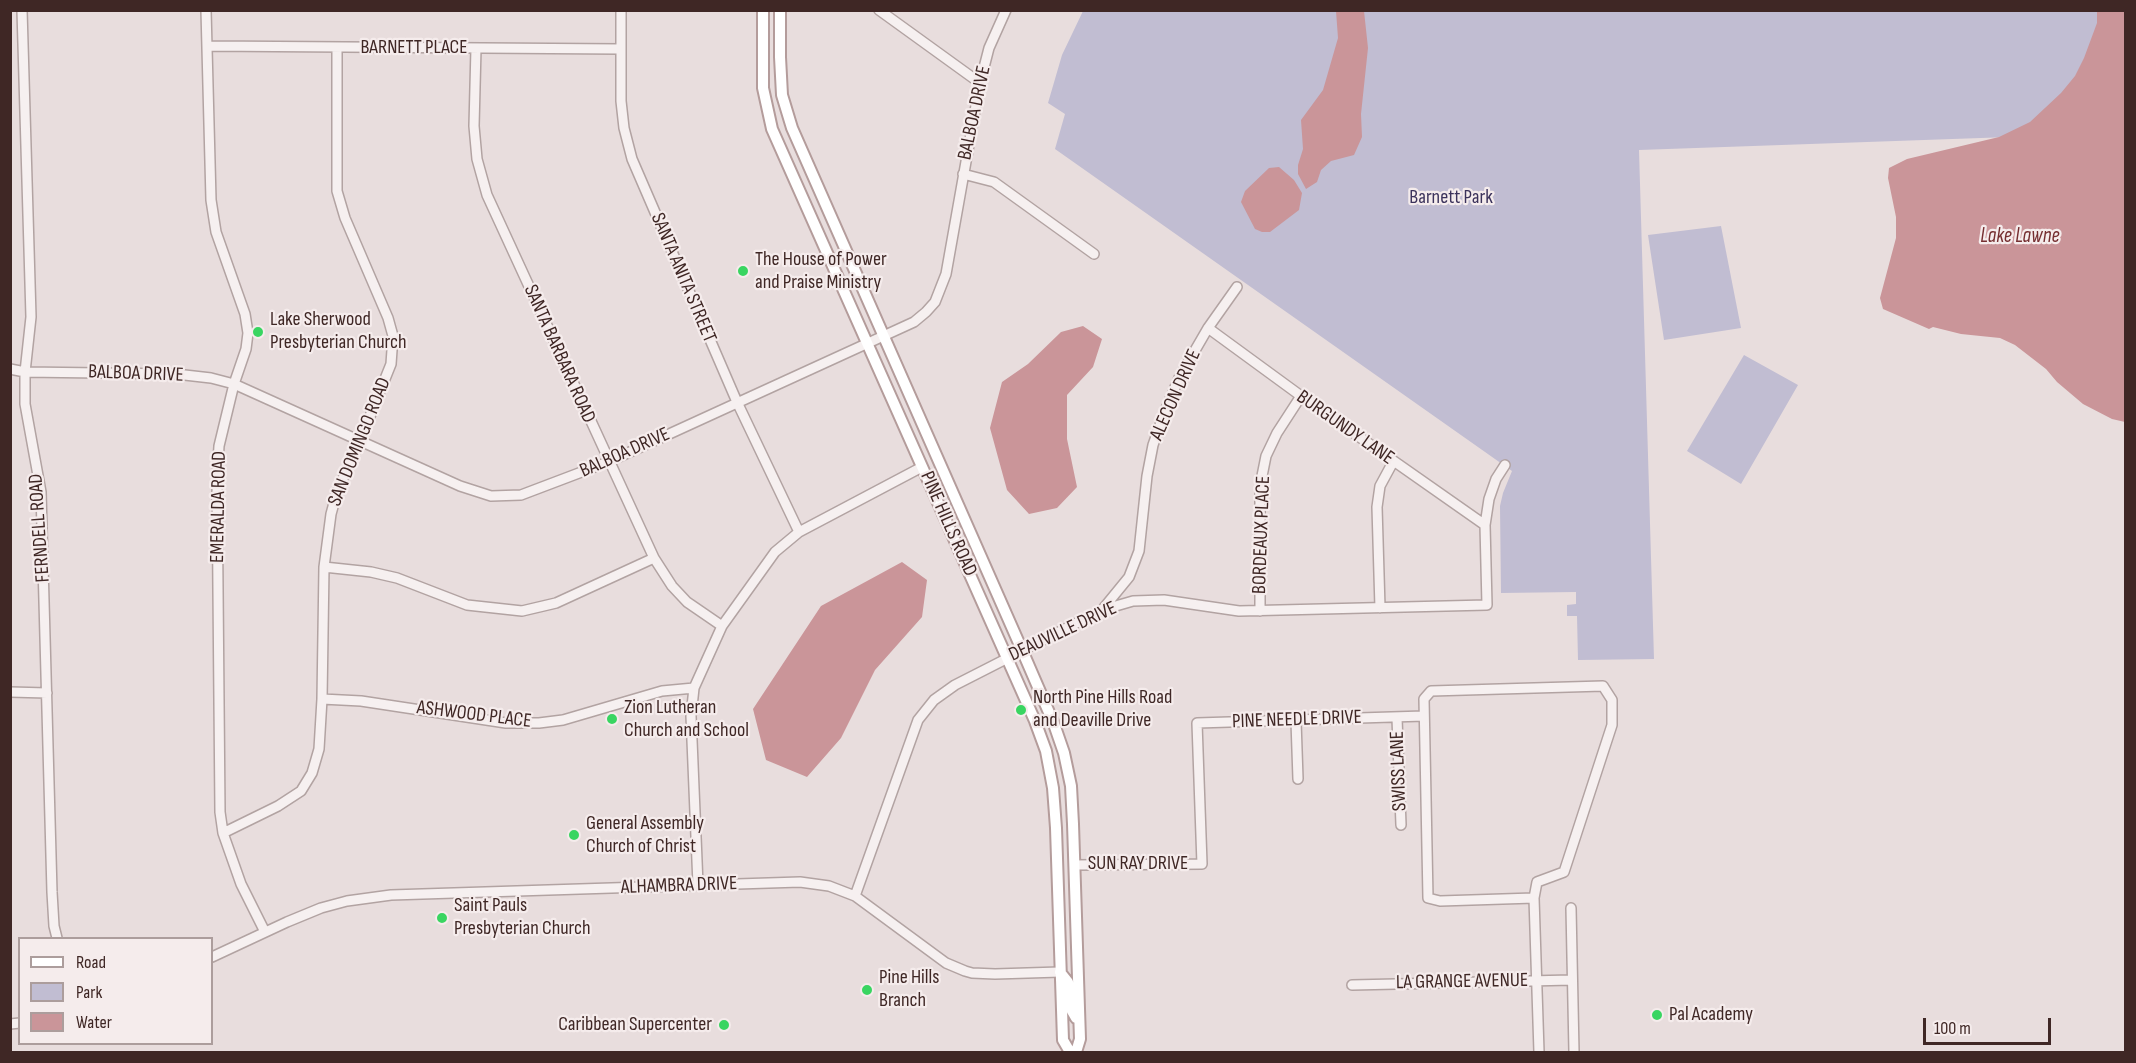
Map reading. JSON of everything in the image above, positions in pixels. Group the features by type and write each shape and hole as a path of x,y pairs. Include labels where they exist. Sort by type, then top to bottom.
{"main road":[{"name":"PINE HILLS ROAD","path":"763,10 764,88 772,129 1007,657 1046,751 1053,788 1056,828 1063,1040 1070,1053"},
{"name":"PINE HILLS ROAD","path":"780,10 782,95 792,128 1022,650 1064,753 1071,786 1075,865 1080,1039 1076,1053"},
{"path":"1060,972 1068,982 1072,1011 1079,1024"}],"street":[{"name":"FERNDELL ROAD","path":"22,10 31,317 25,372 25,405 41,492 53,903 57,937"},
{"name":"EMERALDA ROAD","path":"206,10 210,200 216,232 244,314 248,333 246,350 234,384 219,446 216,480 219,782 223,833 241,884 265,932"},
{"name":"SANTA ANITA STREET","path":"621,10 624,128 632,159 737,402 799,532"},
{"path":"879,10 980,83"},
{"name":"BALBOA DRIVE","path":"10,369 25,372 176,374 211,378 234,384 460,486 491,496 521,495 608,462 914,322 934,302 946,274 980,83 989,48 1006,10"},
{"name":"BARNETT PLACE","path":"207,46 621,49"},
{"name":"SAN DOMINGO ROAD","path":"223,833 278,806 301,791 312,773 319,748 324,567 331,514 337,492 391,364 393,336 382,300 345,218 337,191 337,48"},
{"name":"SANTA BARBARA ROAD","path":"476,48 474,126 477,159 487,195 654,558 672,585 687,602 722,626"},
{"path":"963,174 994,182 1095,254"},
{"name":"ALECON DRIVE","path":"1102,610 1129,577 1139,551 1152,445 1179,378 1208,328 1237,287"},
{"name":"BURGUNDY LANE","path":"1208,328 1393,462 1485,525"},
{"name":"BORDEAUX PLACE","path":"1260,611 1262,476 1266,456 1277,433 1301,396"},
{"path":"1380,608 1377,507 1380,486 1393,462"},
{"path":"1485,525 1489,499 1496,479 1505,465"},
{"path":"698,885 691,716 694,687 722,626 775,552 799,532 922,467"},
{"name":"DEAUVILLE DRIVE","path":"855,896 918,720 934,700 955,685 1102,610 1133,601 1164,600 1239,611 1486,605 1485,525"},
{"path":"324,567 371,572 397,578 467,605 522,611 556,603 654,558"},
{"name":"ASHWOOD PLACE","path":"322,699 361,701 506,723 539,723 562,720 662,691 694,687"},
{"path":"1534,898 1440,901 1428,898 1424,699 1431,691 1603,687 1612,700 1612,725 1564,872 1537,882 1534,898 1539,1053"},
{"path":"10,692 46,693"},
{"name":"PINE NEEDLE DRIVE","path":"1202,864 1197,723 1424,716"},
{"name":"SWISS LANE","path":"1397,717 1401,825"},
{"path":"1296,721 1298,779"},
{"name":"SUN RAY DRIVE","path":"1075,865 1202,864"},
{"name":"ALHAMBRA DRIVE","path":"213,957 321,908 347,901 391,896 800,882 829,886 855,896 946,963 972,973 1060,972"},
{"path":"1571,908 1574,1053"},
{"name":"LA GRANGE AVENUE","path":"1352,985 1572,980"}],"green space":[{"name":"Barnett Park","path":"1083,11 2125,11 2095,134 1639,150 1654,659 1578,660 1577,616 1567,616 1567,605 1576,604 1576,592 1501,593 1500,506 1512,471 1055,149 1065,114 1048,103 1062,55"},
{"path":"1721,226 1741,328 1664,340 1648,235"},
{"path":"1744,355 1798,385 1741,484 1687,451"}],"water":[{"path":"1336,11 1364,11 1368,48 1361,114 1362,137 1354,155 1331,161 1321,170 1317,182 1306,189 1298,174 1303,149 1301,120 1323,90 1338,38"},
{"name":"Lake Lawne","path":"2097,11 2125,11 2125,422 2112,419 2083,404 2057,382 2046,369 2015,345 2000,338 1961,334 1933,327 1929,329 1883,309 1880,298 1896,238 1896,217 1888,178 1889,168 1907,159 1999,137 2030,122 2061,93 2075,76 2097,23"},
{"path":"1279,167 1294,180 1302,193 1299,210 1270,232 1262,232 1255,229 1241,202 1245,191 1269,168"},
{"path":"1083,326 1102,339 1093,367 1067,395 1067,439 1077,487 1057,508 1029,514 1007,490 990,428 1002,382 1028,364 1061,332"},
{"path":"902,562 927,580 922,617 875,670 841,738 807,777 766,760 753,709 821,606"}],"place":[{"name":"The House of Power and Praise Ministry","path":"743,271"},
{"name":"Lake Sherwood Presbyterian Church","path":"258,332"},
{"name":"North Pine Hills Road and Deaville Drive","path":"1021,710"},
{"name":"Zion Lutheran Church and School","path":"612,719"},
{"name":"General Assembly Church of Christ","path":"574,835"},
{"name":"Saint Pauls Presbyterian Church","path":"442,918"},
{"name":"Pine Hills Branch","path":"867,990"},
{"name":"Pal Academy","path":"1657,1015"},
{"name":"Caribbean Supercenter","path":"724,1025"}]}
